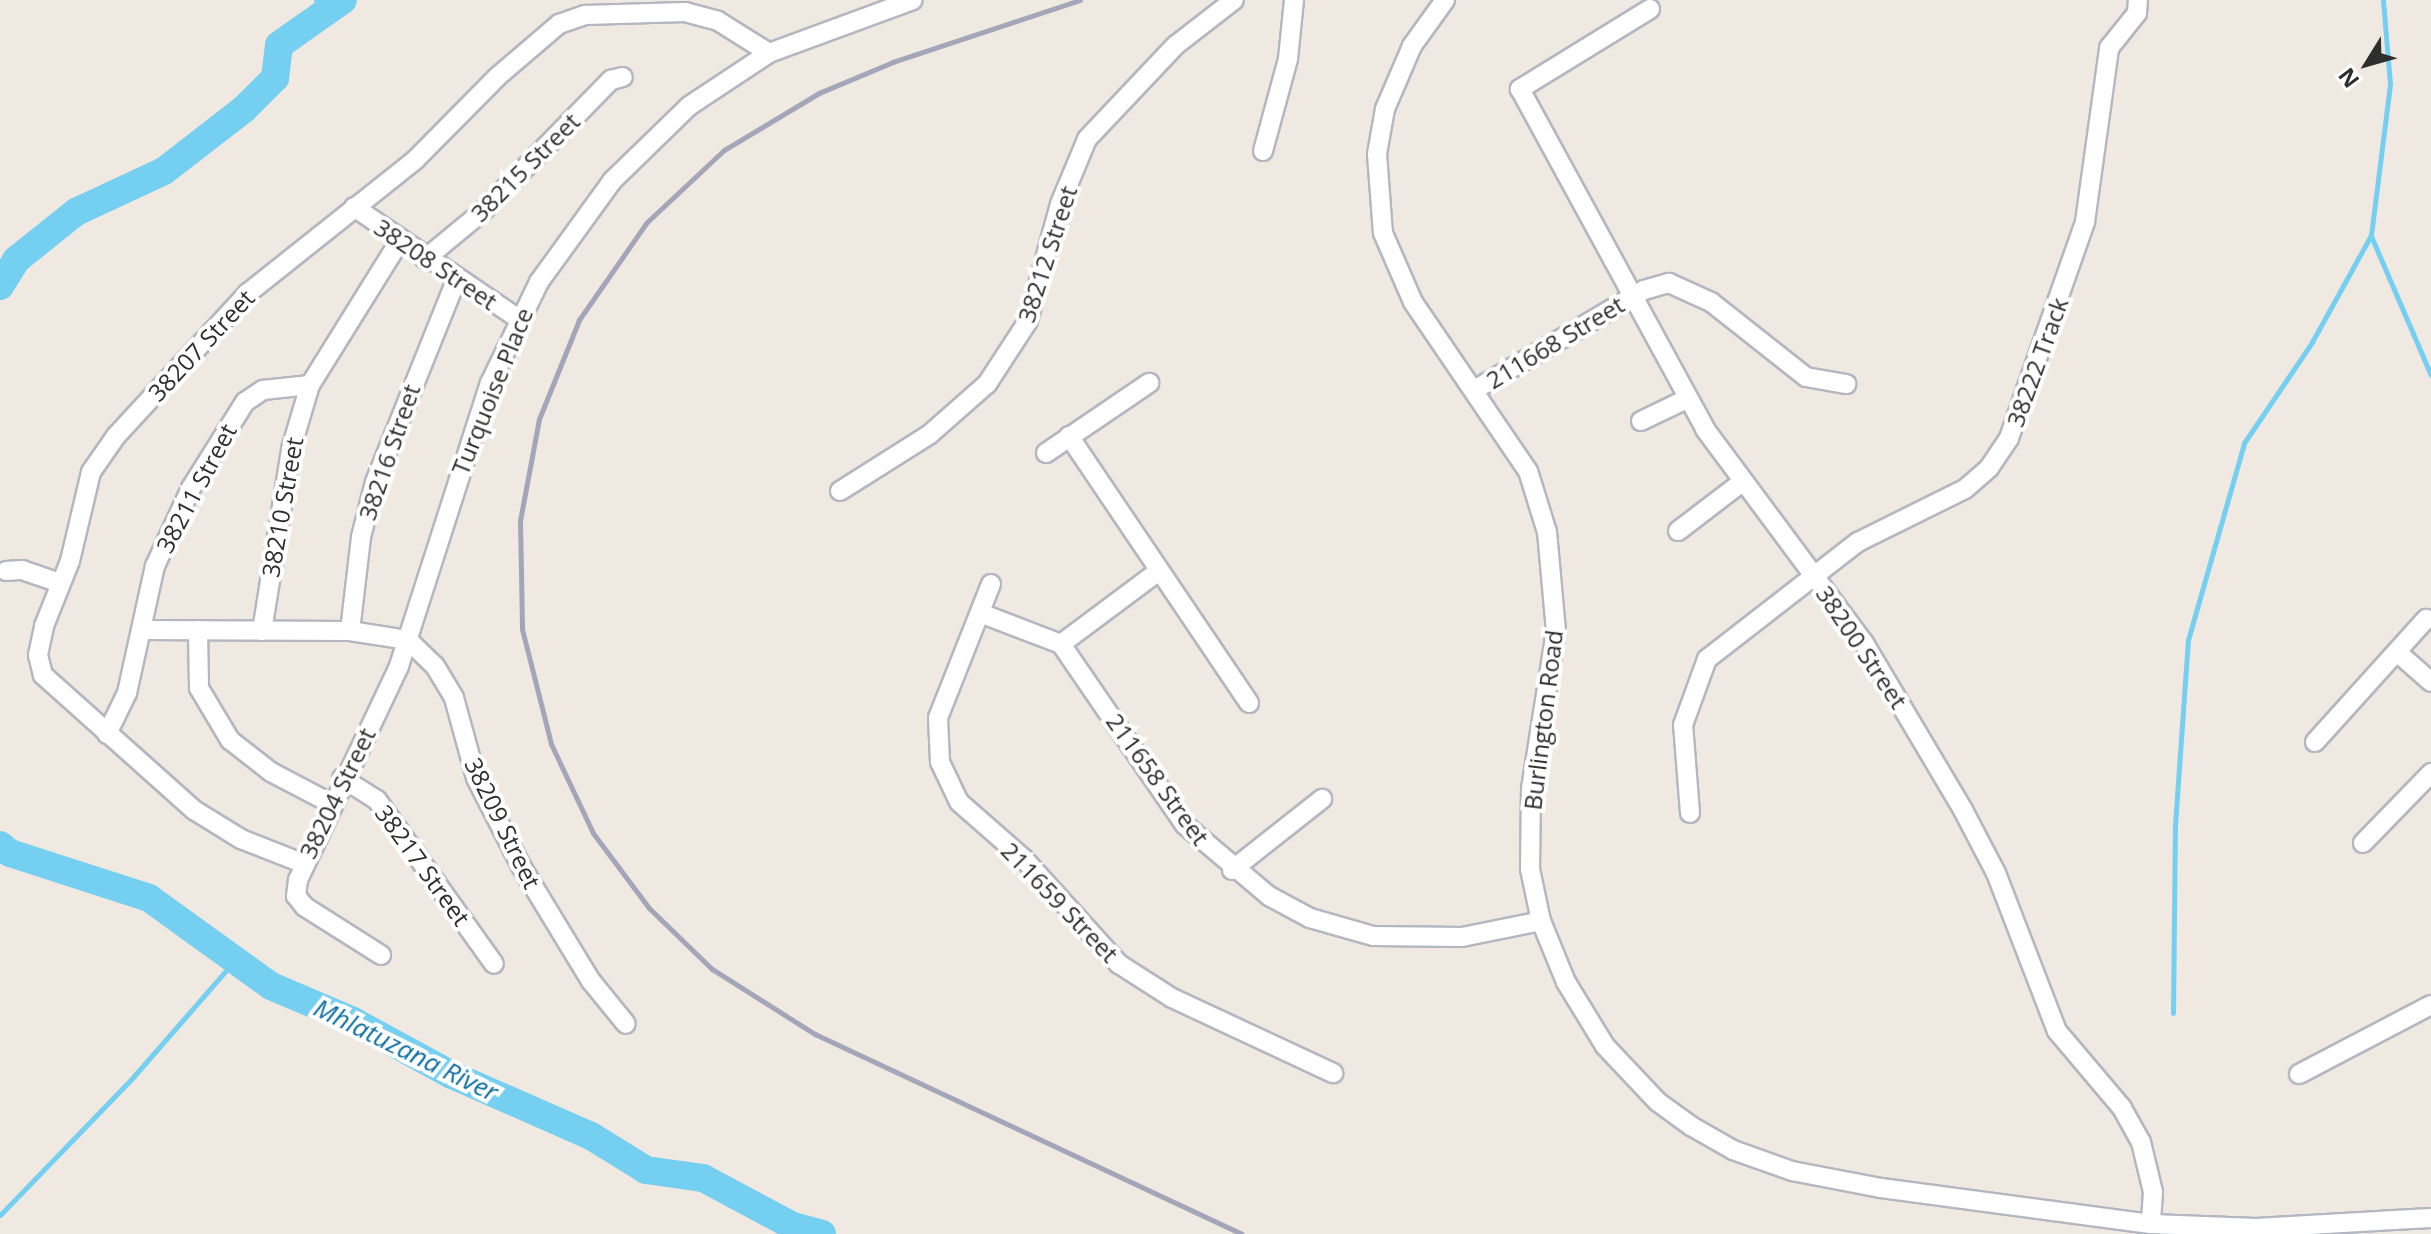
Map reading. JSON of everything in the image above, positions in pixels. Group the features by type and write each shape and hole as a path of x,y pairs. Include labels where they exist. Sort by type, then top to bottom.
{"street":[{"name":"Turquoise Place","path":"408,640 447,506 519,319 562,246 612,181 689,106 769,53 884,4 913,0"},
{"name":"38212 Street","path":"840,491 930,434 987,384 1028,321 1060,204 1087,139 1180,41 1234,0"},
{"path":"1263,151 1290,46 1294,0"},
{"name":"Burlington Road","path":"1445,0 1396,78 1385,109 1376,184 1383,233 1413,302 1476,389 1528,471 1547,532 1556,587 1553,659 1531,789 1530,869 1541,921 1566,982 1605,1046 1658,1102 1733,1150 1792,1171 1881,1188 2151,1224 2343,1229 2431,1218"},
{"name":"38222 Track","path":"1690,813 1683,725 1707,659 1858,542 1965,489 1989,468 2009,438 2085,222 2109,48 2137,13 2138,0"},
{"name":"38207 Street","path":"302,863 219,828 49,684 40,666 44,626 70,561 84,487 107,447 248,293 415,160 497,77 568,19 600,13 707,8 769,53"},
{"name":"38200 Street","path":"1650,9 1520,89 1687,399 1742,482 1892,687 1963,810 1996,873 2057,1031 2133,1124 2153,1192 2151,1224"},
{"name":"38215 Street","path":"425,259 482,212 611,80 623,77"},
{"name":"38208 Street","path":"354,207 456,281 519,319"},
{"name":"38210 Street","path":"262,631 291,449 310,385 399,242"},
{"name":"38216 Street","path":"350,631 361,537 375,482 456,281"},
{"name":"211668 Street","path":"1476,389 1656,284 1688,289 1806,377 1846,384"},
{"path":"1046,453 1149,383"},
{"name":"38211 Street","path":"107,734 121,709 143,630 150,583 170,526 231,420 263,390 310,385"},
{"path":"1641,421 1687,399"},
{"path":"1069,436 1249,703"},
{"path":"1678,531 1742,482"},
{"path":"6,571 22,570 60,583"},
{"path":"980,613 1061,644 1159,571"},
{"name":"211659 Street","path":"991,584 938,718 940,762 959,802 1024,859 1119,964 1186,1006 1333,1073"},
{"path":"2315,742 2426,619"},
{"path":"143,630 350,631 408,640"},
{"path":"198,630 199,688 230,740 259,764 330,803"},
{"name":"38204 Street","path":"381,955 299,901 296,889 302,863 408,640"},
{"name":"38209 Street","path":"408,640 447,684 476,778 528,878 591,981 626,1024"},
{"name":"211658 Street","path":"1061,644 1185,825 1232,870 1310,918 1373,936 1462,937 1541,921"},
{"path":"2397,652 2431,682"},
{"path":"2363,843 2431,774"},
{"name":"38217 Street","path":"342,778 377,800 494,964"},
{"path":"1232,870 1322,799"},
{"path":"2299,1074 2431,1005"}],"waterway":[{"path":"316,0 323,13"},
{"name":"Mhlatuzana River","path":"0,286 16,260 76,212 164,171 244,109 275,78 279,45 343,0"},
{"path":"2173,1013 2175,825 2188,640 2244,443 2312,342 2371,235 2390,84 2383,0"},
{"path":"2371,236 2431,375"},
{"name":"Mhlatuzana River","path":"0,845 10,853 149,898 271,986 353,1021 452,1075 591,1136 646,1170 703,1178 793,1226 822,1234"},
{"path":"0,1215 134,1076 236,959"}],"railway":[{"path":"1080,0 893,62 819,93 724,150 647,222 579,320 539,419 520,521 522,629 551,744 593,833 649,908 712,969 815,1034 1241,1234"}]}
